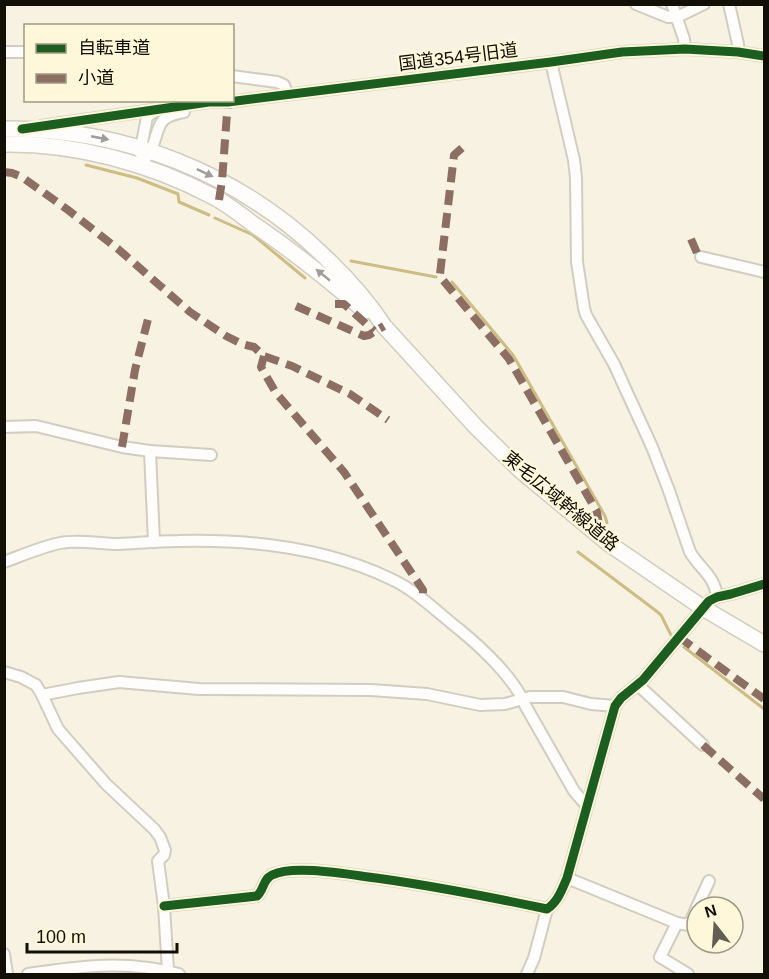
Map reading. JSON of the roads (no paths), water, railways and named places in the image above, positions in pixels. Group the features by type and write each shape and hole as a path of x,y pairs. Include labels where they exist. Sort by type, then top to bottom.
{"highway":[{"name":"東毛広域幹線道路","path":"4,129 72,133 101,138 146,149 215,177 257,201 312,244 348,279 373,308 384,326"},
{"name":"東毛広域幹線道路","path":"4,144 49,146 113,158 180,181 211,195 307,262 384,326 476,427 520,470 608,543 704,608 765,644"}],"street":[{"path":"636,4 668,17 677,17 704,4"},
{"path":"672,4 684,39 685,49"},
{"path":"729,4 738,52"},
{"name":"国道354号旧道","path":"234,101 622,52 685,49 765,56"},
{"path":"4,52 24,52"},
{"path":"551,62 574,160 577,262 586,315 614,364 648,438 690,552 714,583 717,597"},
{"path":"234,76 277,82 284,85 287,94"},
{"name":"国道354号旧道","path":"146,149 147,117 152,112 209,102 228,102"},
{"name":"国道354号旧道","path":"139,166 162,121 178,113 228,102"},
{"path":"21,129 156,110"},
{"path":"701,257 765,272"},
{"path":"4,428 36,426 150,451 211,455"},
{"path":"150,451 154,542"},
{"path":"4,562 62,542 118,544 205,541 279,545 332,557 394,580 422,599 465,634 511,681 523,698 574,791 586,805"},
{"path":"527,975 547,909 557,899 567,878 615,706 643,680 709,601 765,584"},
{"path":"4,672 31,681 36,686 58,729 106,784 160,837 165,850 164,855 158,861 164,906 168,971"},
{"path":"42,695 119,682 200,689 371,690 427,694 480,705 505,704 523,698 563,697 591,704 615,706"},
{"path":"638,685 703,745"},
{"path":"164,906 257,896 262,891 266,879 271,875 297,870 344,873 412,882 547,909"},
{"path":"567,878 685,924"},
{"path":"702,895 708,881"},
{"path":"677,923 660,957 688,975"},
{"path":"4,954 7,975"},
{"path":"28,975 76,967 122,965 146,966 179,975"}],"waterway":[{"path":"86,165 137,178 178,194 179,202 209,215"},
{"path":"215,218 253,235 305,278"},
{"path":"351,261 436,277"},
{"path":"452,282 513,355 607,523"},
{"path":"578,552 661,615 671,635"},
{"path":"684,647 764,709"}]}
